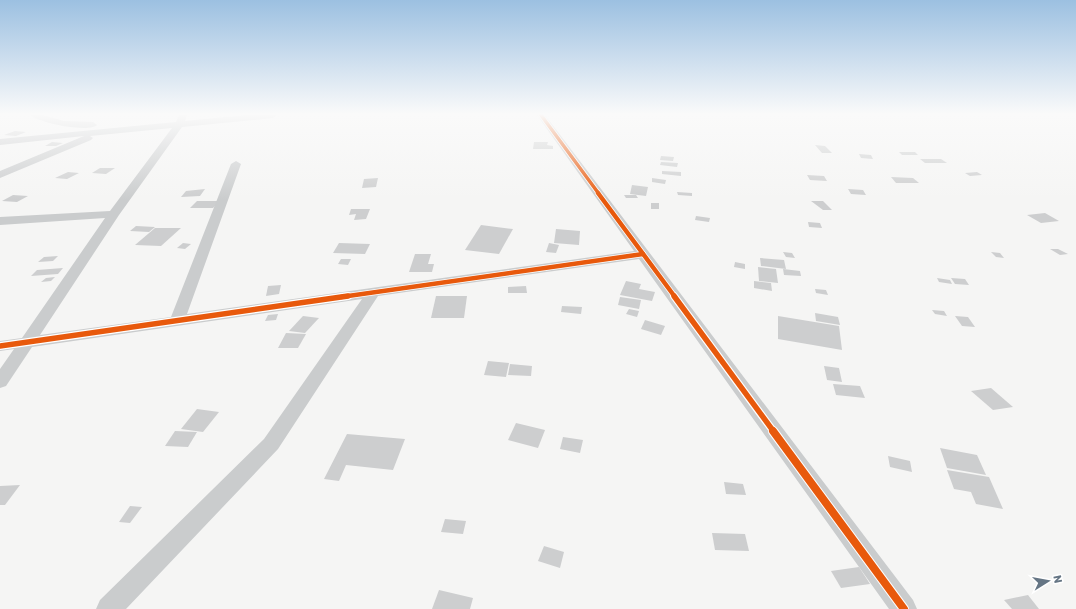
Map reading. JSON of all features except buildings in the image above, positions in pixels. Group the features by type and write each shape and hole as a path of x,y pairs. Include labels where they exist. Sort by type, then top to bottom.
{"street":[{"path":"0,175 76,143"},
{"path":"0,382 114,214 164,143"},
{"path":"562,143 904,609"},
{"path":"177,321 236,164"},
{"path":"0,221 114,214"},
{"path":"0,346 643,254"},
{"path":"109,609 272,444 373,293"}],"cycle path":[{"path":"562,143 904,609"},
{"path":"0,346 643,254"}]}
